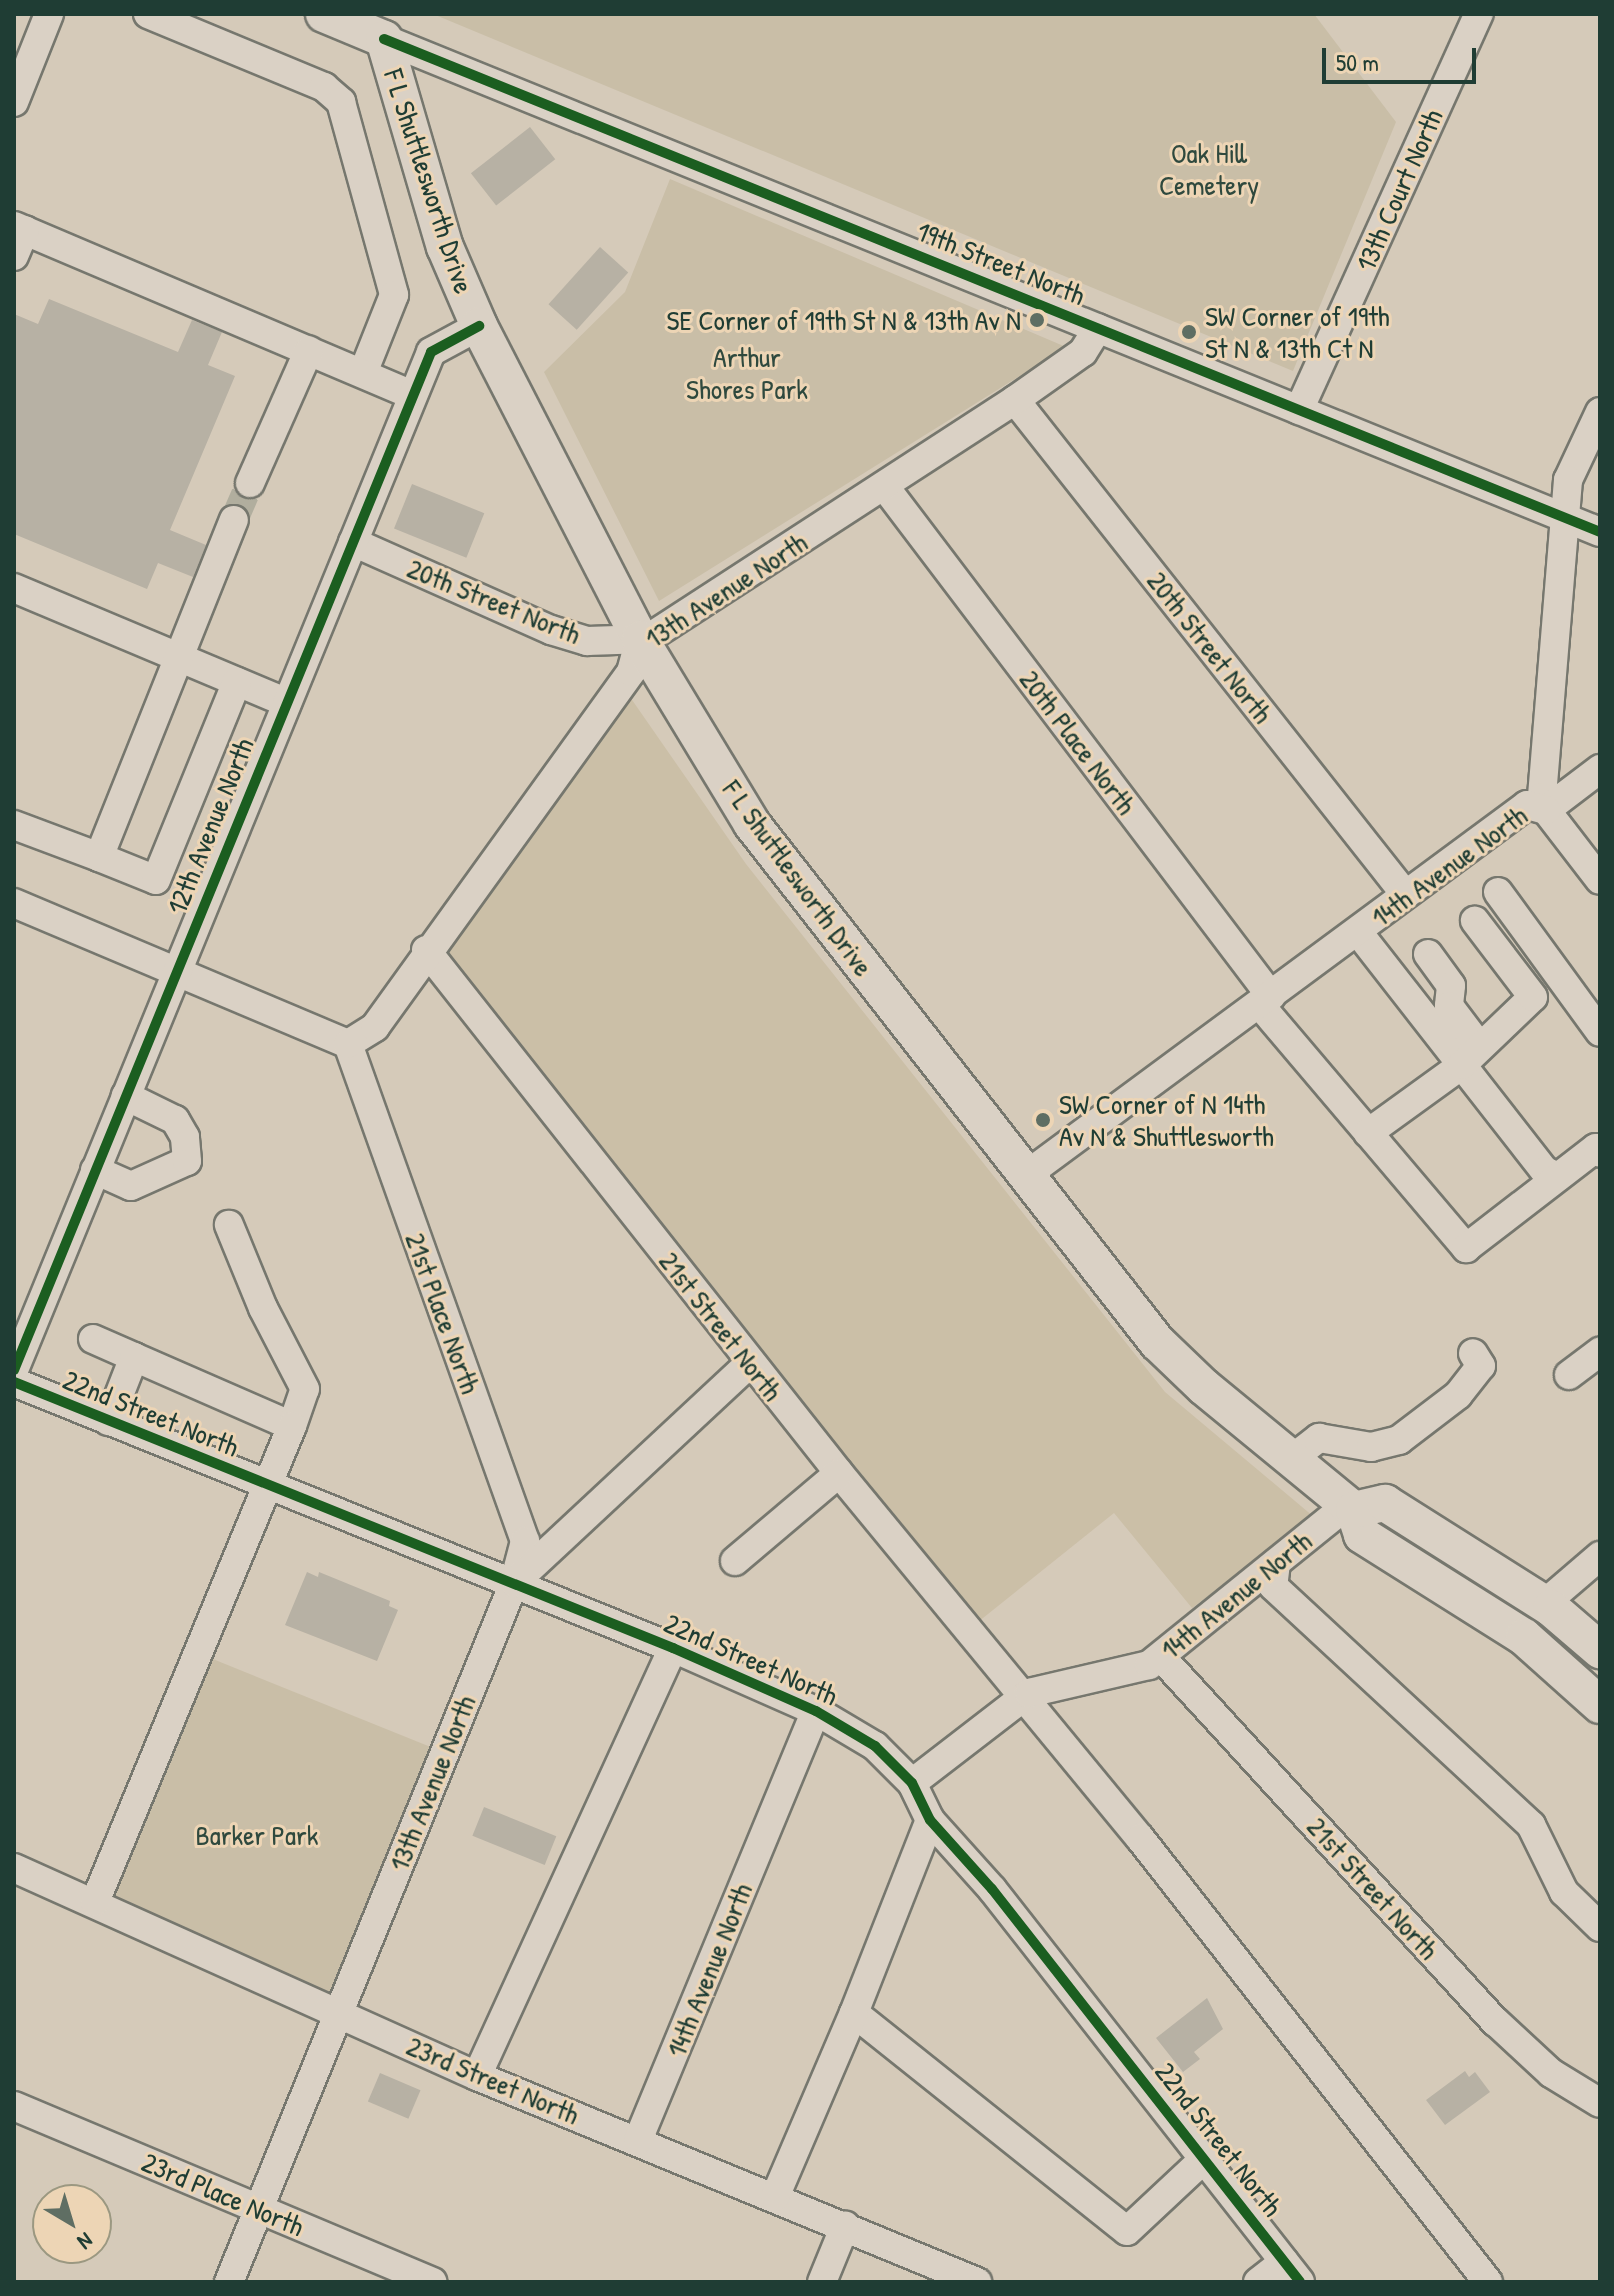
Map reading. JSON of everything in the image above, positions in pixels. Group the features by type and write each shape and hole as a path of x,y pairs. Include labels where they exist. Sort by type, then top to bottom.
{"main road":[{"name":"19th Street North","path":"324,14 384,39"},
{"name":"F L Shuttlesworth Drive","path":"384,39 445,247 479,326 640,639 752,824 1157,1342 1351,1507 1362,1535 1524,1637 1600,1705"},
{"path":"1351,1507 1385,1503 1544,1604 1600,1650"}],"street":[{"path":"14,102 49,14"},
{"path":"148,14 324,87 341,102 394,295 363,373"},
{"name":"13th Court North","path":"1299,410 1479,14"},
{"name":"19th Street North","path":"384,39 1600,532"},
{"path":"18,237 309,350 413,395"},
{"name":"12th Avenue North","path":"14,1370 431,352 479,326"},
{"name":"13th Avenue North","path":"348,1044 375,1027 426,950 631,672 640,639 885,487 1015,400 1083,352 1098,328"},
{"path":"250,483 309,350"},
{"name":"20th Street North","path":"1015,400 1405,894"},
{"name":"14th Avenue North","path":"1546,810 1542,797 1568,480 1600,412"},
{"name":"20th Place North","path":"885,487 1266,1001 1368,1133 1466,1248 1558,1177"},
{"path":"99,857 234,520"},
{"name":"20th Street North","path":"353,542 551,630 587,641 640,639"},
{"path":"14,588 287,703"},
{"path":"14,825 156,880 237,682"},
{"path":"1600,769 1546,810 1600,880"},
{"name":"14th Avenue North","path":"1025,1176 1266,1001 1527,805 1546,810"},
{"path":"1498,892 1600,1032"},
{"path":"14,903 348,1044"},
{"path":"1368,1133 1471,1056 1533,997 1475,921"},
{"path":"1358,932 1471,1056"},
{"name":"21st Street North","path":"426,950 750,1363 1020,1698 1140,1838 1488,2282"},
{"path":"1428,954 1451,986 1449,1006 1471,1056 1545,1171 1558,1177 1596,1148 1600,1153"},
{"name":"21st Place North","path":"348,1044 525,1541 514,1583"},
{"path":"95,1170 131,1186 187,1161 185,1137 175,1120 126,1096"},
{"path":"95,1902 305,1389 263,1308 229,1225"},
{"path":"93,1339 292,1426"},
{"path":"1569,1375 1600,1352"},
{"path":"1293,1458 1319,1438 1371,1447 1399,1440 1458,1395 1481,1366 1473,1353"},
{"path":"109,1421 134,1357"},
{"name":"13th Avenue North","path":"229,2282 514,1583 750,1363"},
{"name":"22nd Street North","path":"14,1382 267,1487 673,1648 816,1711 875,1746 912,1783 930,1820 992,1889 1292,2272"},
{"path":"735,1561 839,1473"},
{"name":"14th Avenue North","path":"912,1783 1020,1698 1044,1687 1126,1672 1161,1657 1276,1563 1351,1507"},
{"path":"1544,1604 1600,1556"},
{"path":"1276,1563 1273,1586 1531,1825 1564,1892 1600,1927"},
{"path":"477,2076 673,1648"},
{"name":"21st Street North","path":"1161,1657 1496,2022 1551,2073 1600,2103"},
{"name":"14th Avenue North","path":"638,2140 816,1711"},
{"path":"775,2197 854,2013 930,1820"},
{"name":"23rd Street North","path":"14,1868 477,2076 977,2282"},
{"path":"854,2013 1127,2231 1204,2159"},
{"name":"23rd Place North","path":"14,2106 433,2282"},
{"path":"822,2282 845,2226"},
{"path":"1258,2282 1292,2272"}],"shaded area":[{"path":"630,697 746,864 1165,1392 1314,1517 1192,1608 1114,1513 978,1622 446,951"}],"green space":[{"name":"Oak Hill Cemetery","path":"433,14 1314,14 1396,122 1293,371"},
{"name":"Arthur Shores Park","path":"670,179 1066,347 659,601 544,372 625,292"},
{"name":"Barker Park","path":"198,1653 431,1747 330,1996 97,1902"}],"building":[{"path":"530,127 555,159 496,205 471,173"},
{"path":"600,247 628,272 577,330 548,304"},
{"path":"49,299 178,352 192,320 222,332 208,365 235,376 170,530 206,545 193,577 158,563 147,589 14,534 14,314 38,324"},
{"path":"412,484 484,513 466,558 394,529"},
{"path":"307,1572 318,1577 319,1572 390,1601 389,1606 398,1610 377,1661 285,1625"},
{"path":"484,1807 556,1836 545,1865 472,1836"},
{"path":"1207,1998 1223,2029 1194,2052 1200,2059 1183,2072 1156,2038"},
{"path":"1465,2071 1469,2077 1475,2072 1490,2092 1445,2125 1426,2100"},
{"path":"380,2073 421,2090 408,2119 368,2102"}],"tunnel":[{"path":"234,520 250,483"}],"cycle path":[{"path":"384,39 1600,532"},
{"path":"14,1370 431,352 479,326"},
{"path":"14,1382 673,1648 816,1711 875,1746 912,1783 930,1820 992,1889 1300,2282"}],"place":[{"name":"SE Corner of 19th St N & 13th Av N","path":"1037,320"},
{"name":"SW Corner of 19th St N & 13th Ct N","path":"1189,332"},
{"name":"SW Corner of N 14th Av N & Shuttlesworth","path":"1043,1120"}]}
